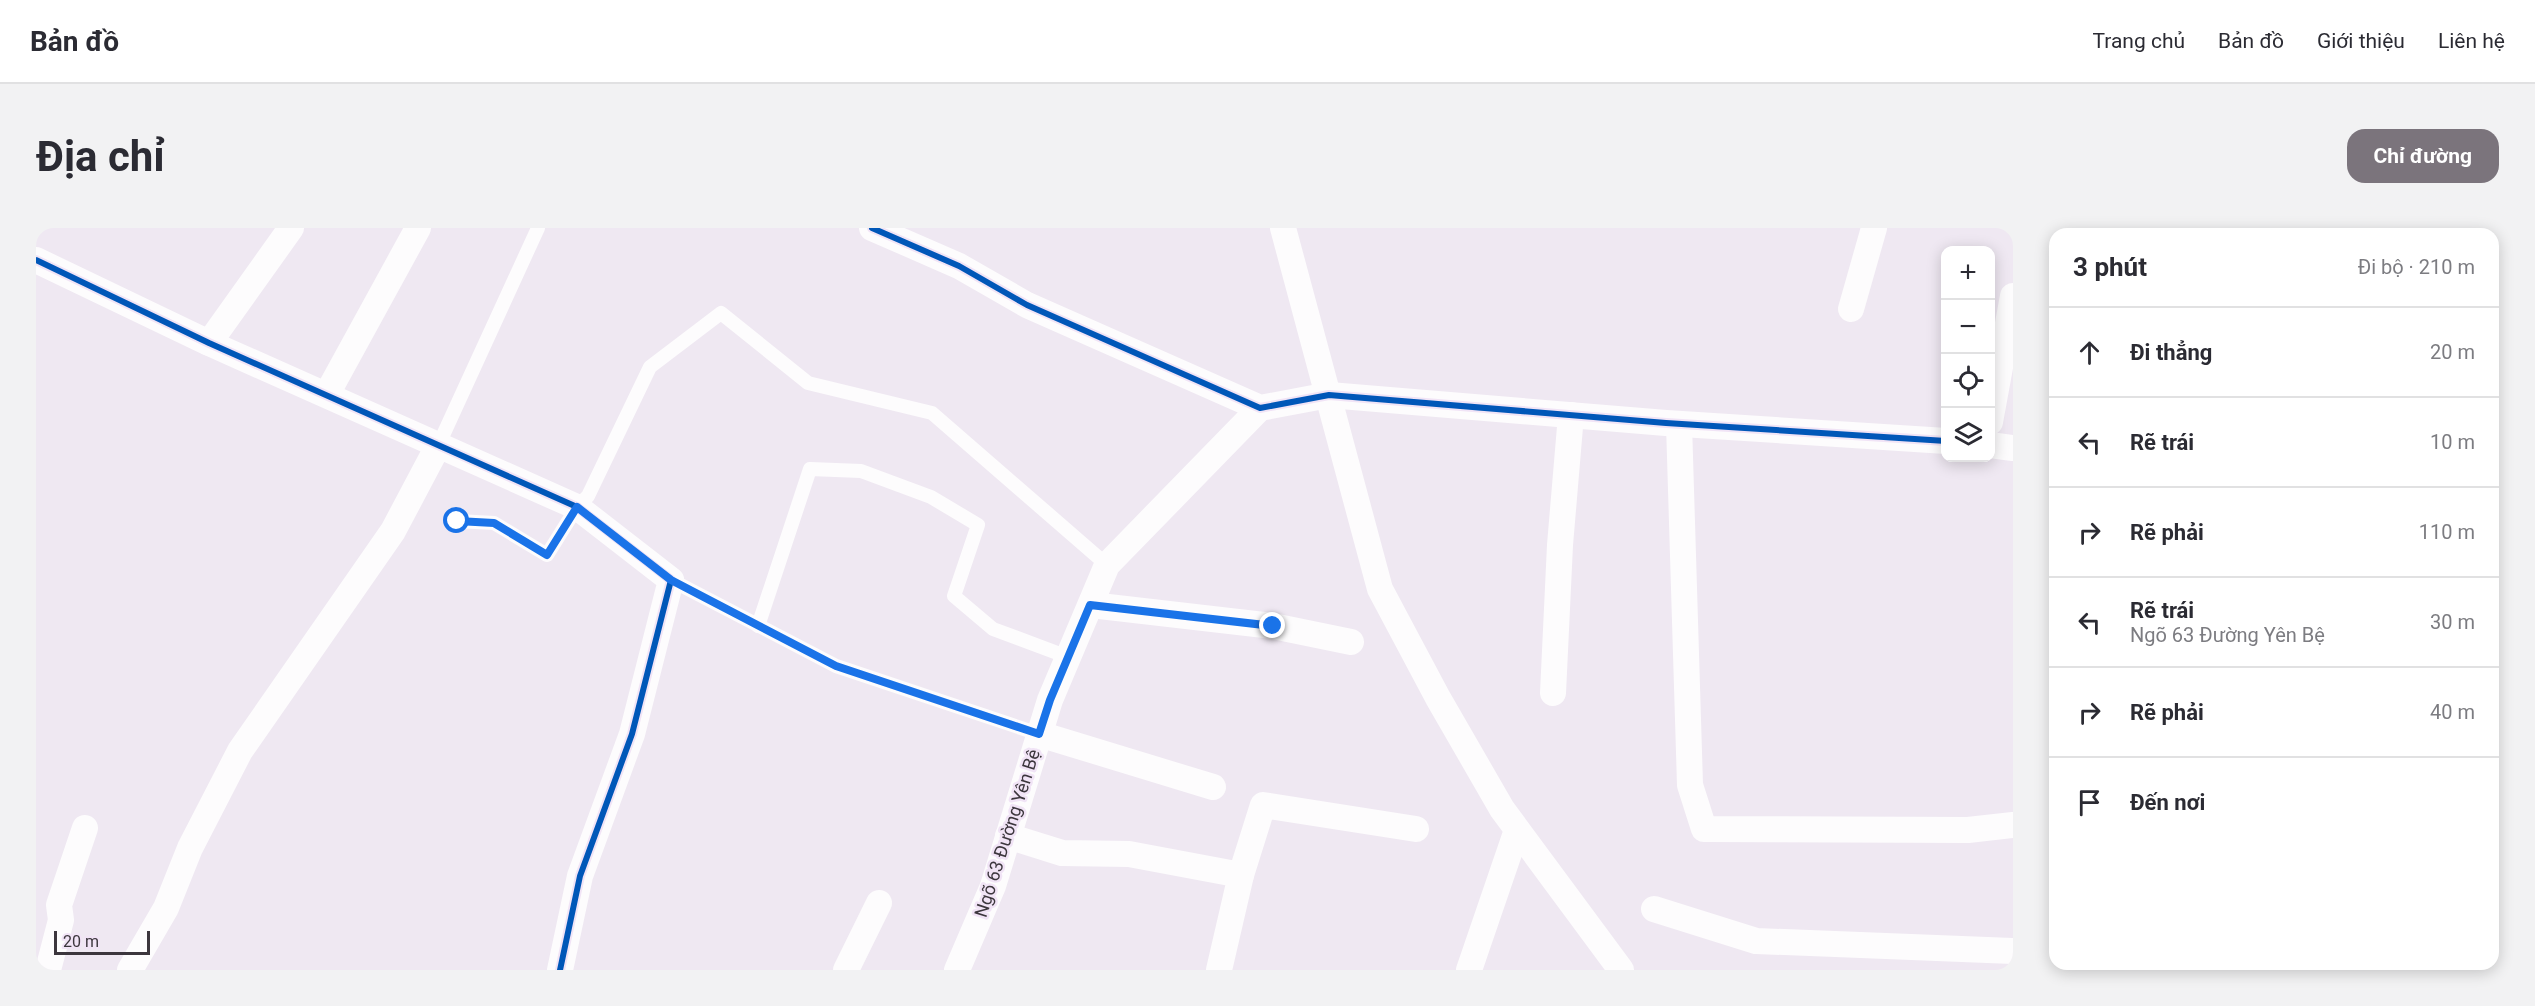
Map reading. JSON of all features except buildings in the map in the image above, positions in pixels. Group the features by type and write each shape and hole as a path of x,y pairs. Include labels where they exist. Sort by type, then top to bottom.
{"street":[{"path":"209,343 291,228"},
{"path":"327,394 417,228"},
{"path":"872,228 959,266 1027,305 1260,408 1329,395 1679,424 1941,441"},
{"path":"1283,228 1380,589 1438,698 1502,809 1621,970"},
{"path":"1851,309 1874,228"},
{"path":"36,260 209,343 577,507 671,580 632,734 580,876 560,970"},
{"path":"1993,408 2013,296"},
{"name":"Ngõ 63 Đường Yên Bệ","path":"957,970 993,886 1050,700 1107,565 1260,408"},
{"path":"1553,693 1560,545 1571,415"},
{"path":"1679,424 1690,785 1704,829 1968,830 2013,825"},
{"path":"130,970 166,908 190,848 240,751 393,531 439,444"},
{"path":"1995,446 2013,448"},
{"path":"1090,605 1273,626 1351,642"},
{"path":"1039,734 1213,788"},
{"path":"1219,970 1241,875 1263,805 1416,829"},
{"path":"48,970 61,920 59,905 85,828"},
{"path":"1468,970 1517,830"},
{"path":"1008,836 1062,853 1129,854 1241,875"},
{"path":"846,970 879,903"},
{"path":"1653,909 1756,941 2013,951"}],"lane":[{"path":"439,444 538,228"},
{"path":"457,521 494,523 547,555 577,507 588,496 650,367 721,313 808,383 933,413 1107,565"},
{"path":"758,626 810,469 861,471 931,497 978,525 954,596 993,629 1068,657"},
{"path":"671,580 836,666 1039,734"}],"cycle path":[{"path":"872,228 959,266 1027,305 1260,408 1329,395 1666,423 1941,441"},
{"path":"36,260 209,343 577,507 671,580 632,734 580,876 560,970"}],"route":[{"path":"457,521 494,523 547,555 577,507 671,580 836,666 1039,734 1050,700 1090,605 1273,626"}]}
